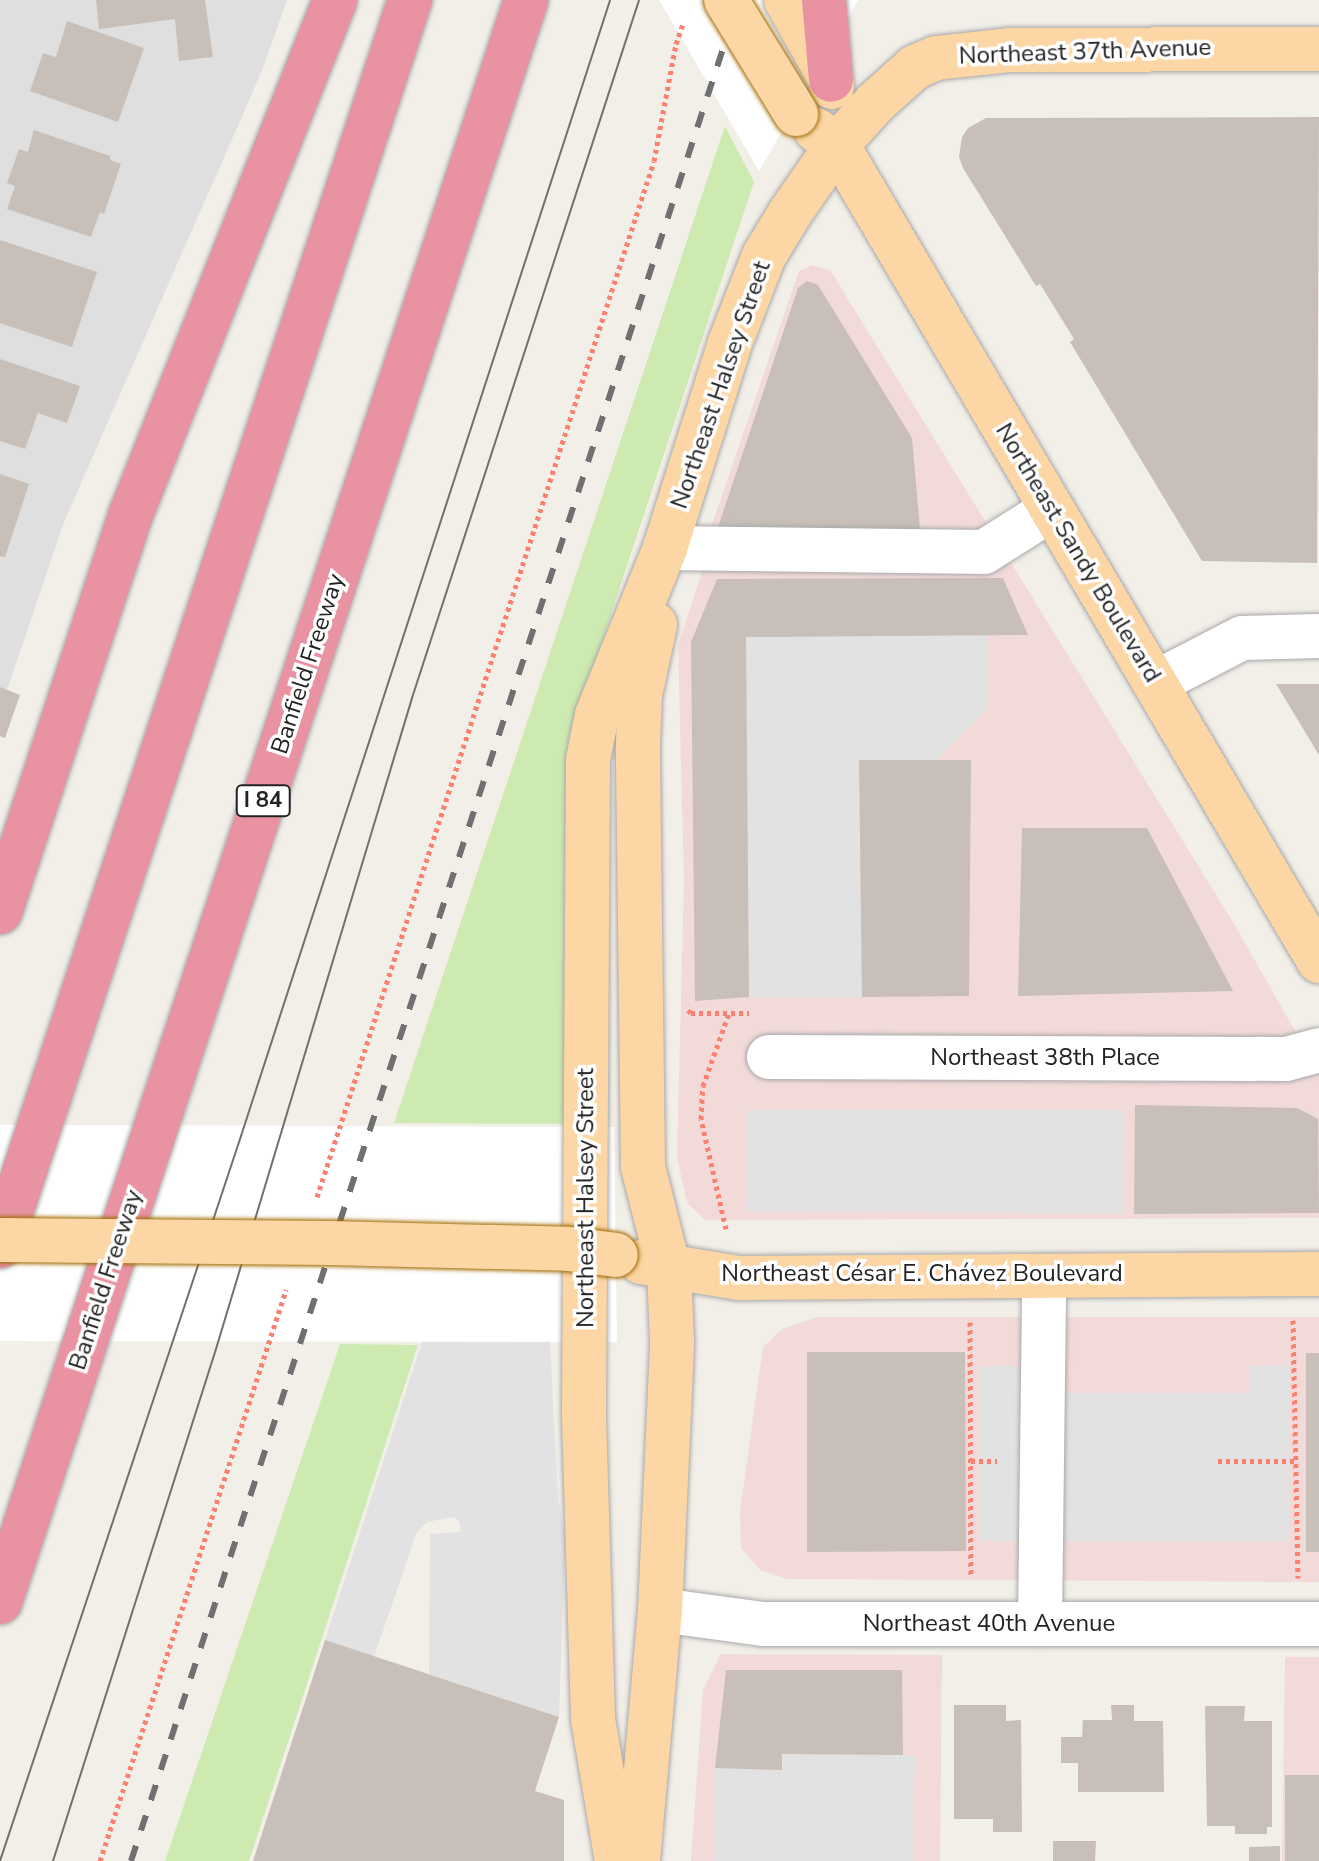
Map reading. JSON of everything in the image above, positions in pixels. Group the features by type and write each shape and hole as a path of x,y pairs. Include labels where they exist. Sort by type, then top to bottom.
{"highway":[{"path":"0,912 131,514 335,0"},
{"path":"0,1243 410,0"},
{"name":"Banfield Freeway","path":"0,1602 526,0"},
{"path":"824,0 831,80"}],"main road":[{"name":"Northeast Sandy Boulevard","path":"786,0 831,80 837,145"},
{"name":"Northeast Sandy Boulevard","path":"706,7 796,114 837,145 1319,961"},
{"name":"Northeast 37th Avenue","path":"837,145 901,79 915,67 936,58 1010,50 1319,49"},
{"name":"Northeast Halsey Street","path":"617,1861 593,1719 586,1461 588,760 597,715 665,548 730,343 764,256 837,145"},
{"name":"Northeast Halsey Street","path":"638,1861 660,1610 672,1341 669,1269 643,1167 638,837 640,695 656,621 665,548"},
{"name":"Northeast César E. Chávez Boulevard","path":"0,1243 330,1243 568,1249 616,1255 669,1269 739,1278 1319,1274"}],"street":[{"path":"665,548 984,552 1052,509"},
{"path":"1155,683 1242,638 1319,636"},
{"name":"Northeast 38th Place","path":"769,1057 1286,1059 1319,1050"},
{"path":"1040,1624 1044,1276"},
{"name":"Northeast 40th Avenue","path":"660,1610 763,1624 1309,1624"}],"path":[{"path":"312,1210 654,161 676,44 706,7"},
{"path":"727,1232 701,1119 703,1086 729,1013"},
{"path":"970,1277 971,1624"},
{"path":"100,1861 287,1286"},
{"path":"1293,1362 1309,1624"},
{"path":"1218,1461 1298,1461"}],"shaded area":[{"path":"0,0 287,0 261,73 64,522 0,711"},
{"path":"812,265 830,270 1233,922 1319,1073 1319,1218 705,1220 687,1203 677,1157 684,881 678,646 707,556 708,536 799,271"},
{"path":"987,635 988,708 936,760 859,761 862,997 749,997 746,637"},
{"path":"747,1110 1124,1110 1123,1213 746,1212"},
{"path":"817,1317 1319,1317 1319,1582 788,1579 760,1570 741,1548 740,1512 763,1347 782,1329"},
{"path":"422,1342 550,1342 558,1498 565,1539 559,1717 429,1674 430,1534 461,1532 459,1521 454,1517 427,1522 416,1534 374,1657 325,1640"},
{"path":"1250,1365 1289,1365 1289,1541 980,1541 980,1366 1019,1366 1020,1393 1250,1393"},
{"path":"721,1654 942,1655 940,1861 691,1861 703,1690"},
{"path":"1285,1657 1319,1657 1319,1861 1282,1861"},
{"path":"782,1754 915,1755 913,1861 714,1861 715,1768 781,1770"}],"green space":[{"path":"725,126 754,182 568,744 567,1124 394,1123"},
{"path":"340,1344 418,1345 249,1861 165,1861"}],"pier":[{"path":"659,0 858,0 759,171"},
{"path":"0,1125 614,1127 617,1342 0,1341"}],"building":[{"path":"96,0 205,0 213,57 179,61 175,19 99,29"},
{"path":"67,21 144,48 118,122 30,91 43,53 56,57"},
{"path":"1319,117 1317,563 1202,561 1070,342 1074,339 1040,284 1036,286 963,168 959,157 962,137 968,128 986,118"},
{"path":"34,130 110,156 110,160 121,164 104,214 100,212 91,237 7,209 15,186 7,183 19,149 28,152"},
{"path":"0,240 97,272 72,347 0,323"},
{"path":"807,281 818,285 912,438 920,529 717,530 798,288"},
{"path":"0,359 80,386 67,423 38,413 25,449 0,441"},
{"path":"0,474 29,484 5,557 0,556"},
{"path":"1003,578 1028,635 746,637 749,997 695,1001 691,642 717,579"},
{"path":"1276,684 1319,684 1319,755"},
{"path":"0,687 20,695 5,738 0,736"},
{"path":"859,760 971,760 969,996 862,997"},
{"path":"1022,828 1147,828 1233,991 1018,996"},
{"path":"1135,1105 1297,1108 1318,1119 1319,1213 1134,1214"},
{"path":"807,1352 965,1352 966,1551 807,1552"},
{"path":"1306,1353 1319,1353 1319,1552 1306,1552"},
{"path":"325,1640 559,1717 535,1791 564,1800 564,1861 253,1861"},
{"path":"726,1670 902,1670 903,1755 782,1754 782,1770 715,1768"},
{"path":"954,1705 1006,1705 1006,1721 1021,1720 1022,1832 993,1832 993,1819 954,1819"},
{"path":"1111,1705 1134,1705 1134,1721 1163,1721 1164,1792 1078,1792 1078,1763 1061,1763 1061,1737 1082,1737 1083,1720 1112,1720"},
{"path":"1205,1706 1245,1706 1244,1721 1272,1721 1272,1827 1267,1827 1267,1834 1235,1834 1235,1826 1207,1826"},
{"path":"1285,1775 1319,1775 1319,1861 1285,1861"},
{"path":"1053,1841 1096,1841 1095,1861 1053,1861"},
{"path":"1280,1846 1280,1861 1249,1861 1249,1847"}],"tram line":[{"path":"0,1861 241,1136 610,0"},
{"path":"53,1861 216,1349 412,698 639,0"}],"railway":[{"path":"131,1861 739,0"}]}
